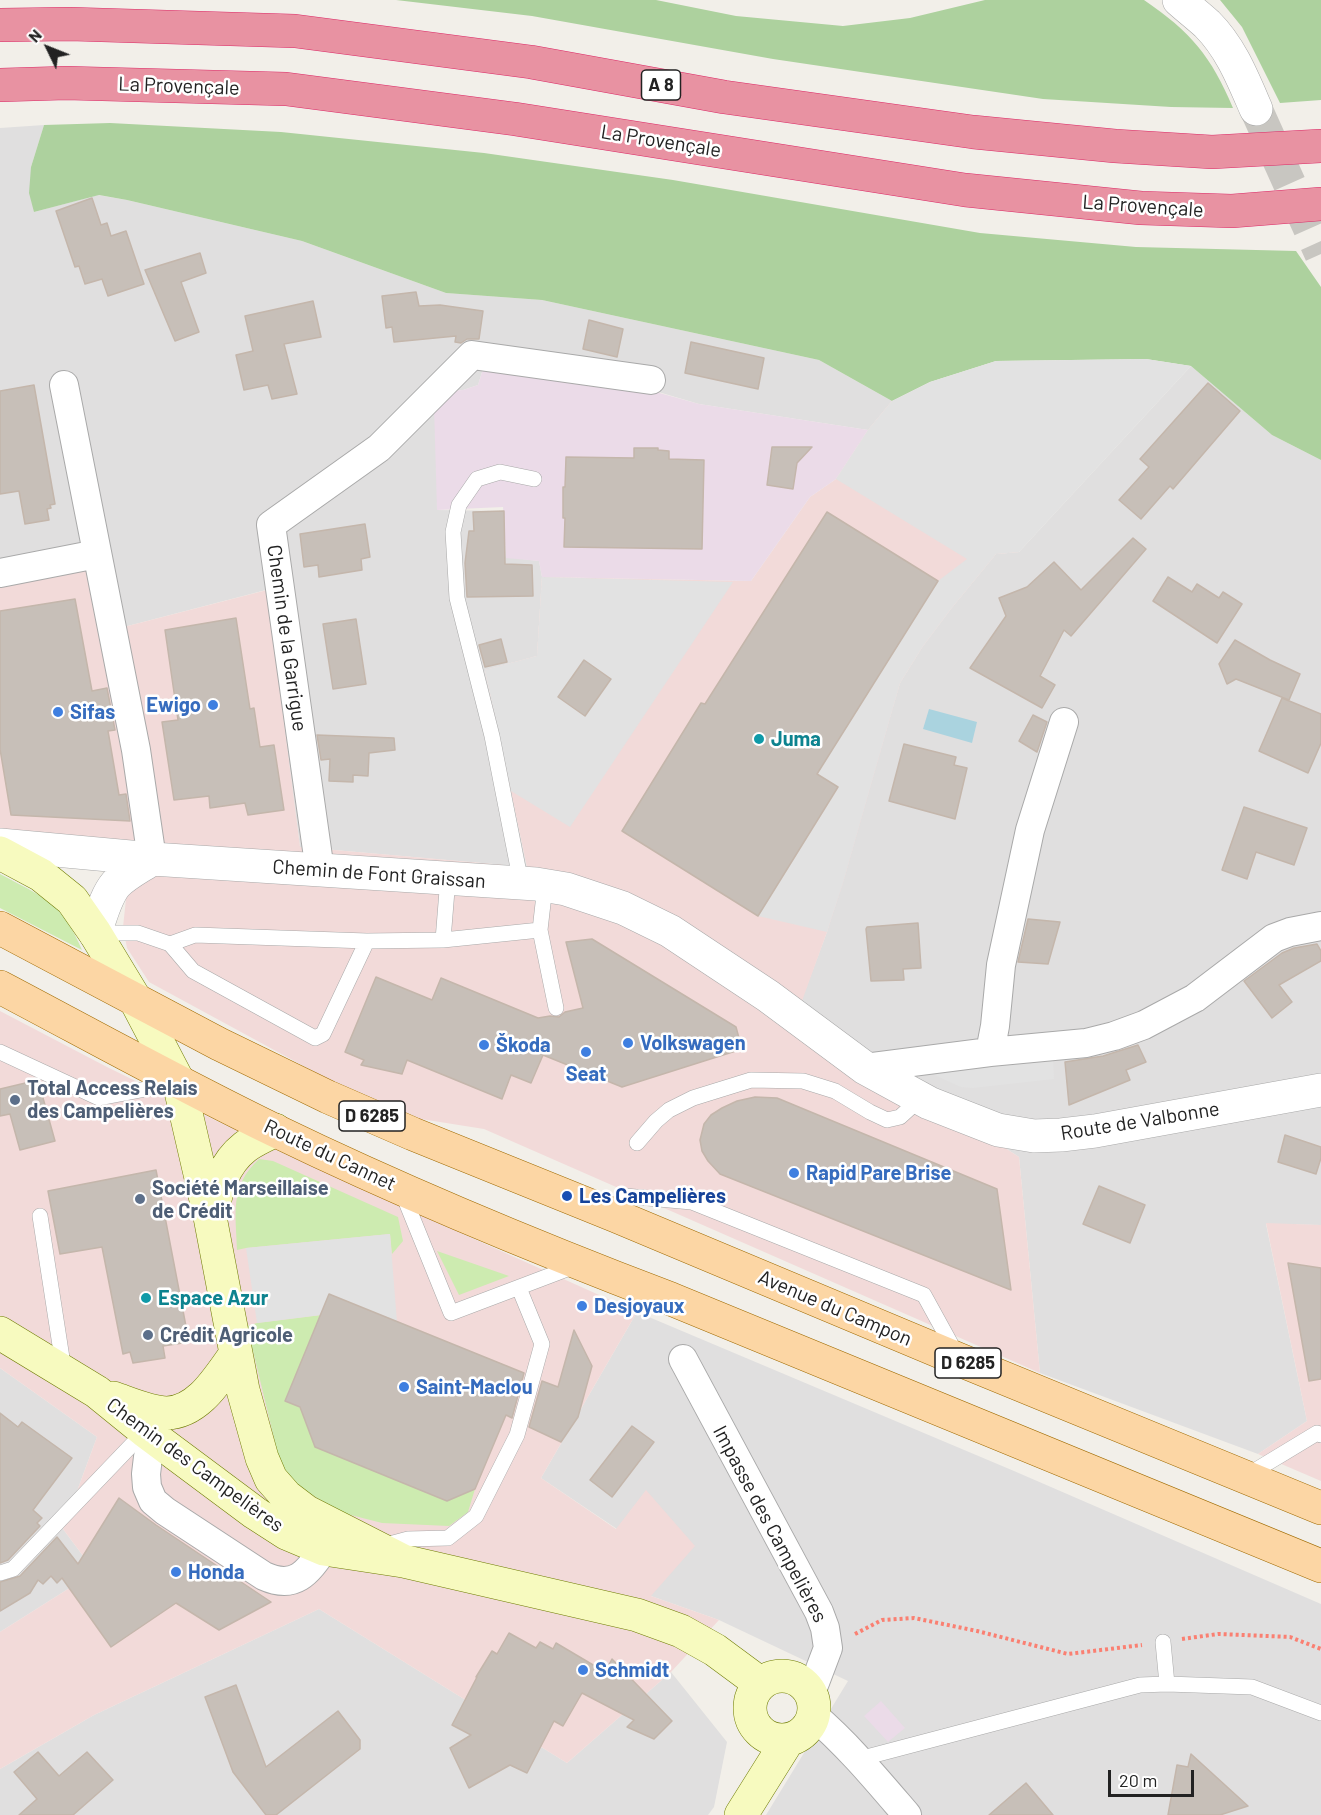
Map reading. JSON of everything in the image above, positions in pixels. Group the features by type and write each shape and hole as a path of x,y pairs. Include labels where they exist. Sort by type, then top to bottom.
{"highway":[{"name":"A 8","path":"0,25 70,24 295,31 531,62 724,97 973,132 1115,146 1212,152 1321,147"},
{"name":"La Provençale","path":"0,85 66,83 286,89 526,121 965,190 1141,208 1232,211 1321,204"},
{"path":"1232,211 1321,220"}],"main road":[{"name":"Chemin des Campelières","path":"0,853 41,875 72,900 135,999 179,1083 210,1217 235,1355 250,1422 271,1479 286,1496 307,1512 390,1554"},
{"name":"D 6285","path":"0,928 219,1044 328,1097 616,1216"},
{"name":"Route du Cannet","path":"0,987 179,1083 401,1189 579,1264 671,1299 1321,1566"},
{"path":"210,1217 219,1185 231,1161 246,1146 275,1130"},
{"name":"Avenue du Campon","path":"616,1216 1321,1508"},
{"name":"Chemin des Campelières","path":"0,1333 97,1392 255,1513 286,1533 324,1549 390,1554 637,1615 681,1631 715,1650 761,1684"},
{"path":"97,1392 138,1407 166,1413 186,1409 215,1383 235,1355"},
{"path":"778,1676 798,1679 806,1685 812,1704 810,1724 805,1731 788,1740 767,1737 759,1731 750,1712 750,1702 754,1692 769,1678 778,1676"},
{"path":"741,1815 788,1740"}],"street":[{"path":"1179,0 1208,25 1228,51 1242,75 1256,109"},
{"name":"Chemin de la Garrigue","path":"320,871 271,525 379,448 472,355 651,380"},
{"path":"64,385 136,750 152,859 124,877 115,886 107,899 95,933"},
{"path":"0,573 98,554"},
{"path":"990,1052 1001,965 1030,830 1064,722"},
{"name":"Chemin de Font Graissan","path":"0,845 152,859 533,884 578,892 623,908 670,931 768,996 865,1068"},
{"path":"865,1068 990,1052 1086,1043 1114,1036 1143,1025 1196,998 1274,938 1321,926"},
{"name":"Route de Valbonne","path":"865,1068 917,1096 998,1130 1034,1136 1095,1131 1321,1090"},
{"name":"Impasse des Campelières","path":"683,1359 819,1612 825,1628 828,1648 812,1704"},
{"path":"151,1435 146,1474 147,1487 153,1501 165,1511 275,1581 288,1582 299,1578 311,1568 324,1549"},
{"path":"812,1704 831,1730 907,1815"}],"lane":[{"path":"534,479 500,472 477,479 459,505 453,532 457,598 533,884 556,1008"},
{"path":"443,940 448,878"},
{"path":"170,944 195,935 443,940 540,930"},
{"path":"95,933 138,933 170,944 193,971 315,1038 323,1034 367,940"},
{"path":"0,1052 99,1098 179,1083"},
{"path":"637,1143 669,1110 693,1098 751,1080 803,1081 835,1091 887,1120 900,1117 911,1107 917,1096"},
{"path":"401,1189 451,1313 579,1264"},
{"path":"616,1216 625,1196 692,1202 924,1295 960,1360"},
{"path":"40,1216 65,1374"},
{"path":"390,1554 408,1539 448,1538 476,1516 517,1435 542,1344 519,1288"},
{"path":"1245,1477 1317,1433 1321,1435"},
{"path":"0,1573 13,1569 151,1435"},
{"path":"1163,1642 1167,1684"},
{"path":"859,1759 1140,1685 1252,1687 1321,1713"}],"path":[{"path":"828,1648 882,1620 914,1618 1068,1654 1218,1634 1290,1637 1321,1649"}],"shaded area":[{"path":"44,125 31,167 34,212 98,195 127,200 302,241 446,293 542,300 819,360 892,401 868,430 699,404 655,391 484,366 478,385 463,390 445,391 437,510 504,511 506,557 539,561 542,577 537,656 485,670 527,867 300,847 266,590 120,628 0,566 0,128"},
{"path":"1146,359 1191,366 1019,552 996,554 923,646 900,683 827,932 758,916 838,788 817,774 938,581 967,559 836,479 868,430 892,401 930,382 996,361"},
{"path":"484,366 620,382 699,404 868,430 836,479 810,497 751,581 542,577 539,561 506,558 503,507 437,510 434,405 445,391 463,390 478,385"},
{"path":"1191,366 1272,435 1321,460 1321,1225 1266,1224 1307,1421 1258,1454 1040,1373 1019,1157 928,1098 801,1001 827,932 900,683 923,646 996,554 1019,552"},
{"path":"892,401 1019,552 996,554 923,646 900,683 843,883 802,1001 928,1098 1019,1157 1040,1373 484,1129 421,1119 322,1076 149,982 127,948 123,927 132,844 0,831 0,566 106,546 120,628 267,590 300,847 527,867 485,670 537,656 542,577 751,581 810,497 836,479 868,430"},
{"path":"542,577 733,582 570,827 511,791 485,670 537,656"},
{"path":"0,1011 107,1067 278,1151 637,1312 541,1478 616,1529 646,1490 695,1546 651,1596 719,1620 671,1672 567,1763 319,1609 94,1715 0,1769 0,1632 95,1572 63,1529 97,1437 0,1368"},
{"path":"1053,1057 1054,1079 973,1088 961,1087 930,1073"},
{"path":"1266,1223 1321,1225 1321,1481 1258,1454 1307,1421"},
{"path":"390,1234 397,1322 321,1315 257,1323 246,1248"},
{"path":"637,1312 1321,1604 1321,1815 766,1815 848,1681 719,1620 651,1596 646,1491 617,1529 541,1478"},
{"path":"0,1368 97,1437 63,1529 95,1572 0,1632"},
{"path":"319,1609 567,1763 671,1672 727,1742 714,1807 708,1815 0,1815 0,1769 94,1715"},
{"path":"881,1701 905,1728 888,1742 864,1716"}],"green space":[{"path":"396,0 656,0 736,16 843,26 910,18 985,0 1144,0 1175,23 1198,46 1208,59 1233,108 1171,107 1043,99 773,59 532,16"},
{"path":"1220,0 1321,0 1321,100 1280,103 1242,27"},
{"path":"110,123 281,132 484,153 673,180 980,233 1136,247 1296,251 1321,287 1321,460 1272,435 1191,366 1146,359 996,361 930,382 892,401 819,360 542,300 446,293 302,241 127,200 99,195 34,212 29,193 31,167 44,125"},
{"path":"0,874 40,895 59,911 67,921 82,950 0,908"},
{"path":"259,1159 273,1161 398,1217 403,1241 392,1254 390,1234 237,1250 236,1201 249,1169"},
{"path":"437,1251 509,1276 459,1295"},
{"path":"321,1315 286,1401 308,1411 446,1501 475,1489 468,1512 449,1526 382,1523 343,1513 295,1485 280,1463 247,1326"}],"water":[{"path":"929,709 977,722 972,743 923,729"}],"building":[{"path":"92,198 101,225 107,223 111,236 126,231 144,284 108,296 102,279 85,284 79,266 75,267 56,211"},
{"path":"200,253 206,273 181,282 199,332 175,341 145,270"},
{"path":"416,292 419,306 440,305 483,311 479,339 467,339 461,343 455,342 456,336 394,342 392,327 386,328 382,296"},
{"path":"313,301 321,337 284,344 297,394 272,399 268,385 244,390 236,355 253,351 245,316"},
{"path":"589,320 623,329 617,357 583,349"},
{"path":"691,342 764,358 758,389 685,373"},
{"path":"1208,383 1240,411 1173,489 1170,486 1141,519 1119,500 1149,467 1140,459"},
{"path":"34,385 55,504 50,505 51,508 47,509 49,520 25,524 19,491 0,494 0,391"},
{"path":"772,447 812,447 797,463 793,489 767,485"},
{"path":"634,448 658,448 658,450 669,451 669,459 704,460 702,549 564,547 563,487 565,487 566,457 634,458"},
{"path":"504,511 505,564 532,565 533,596 467,597 465,563 469,531 474,531 473,512"},
{"name":"Juma","path":"827,512 938,581 817,774 838,787 758,916 622,831 701,703 705,704"},
{"path":"365,524 370,557 361,559 362,570 319,577 318,565 304,567 300,534"},
{"path":"1133,538 1146,549 1071,636 1064,630 1040,676 1055,685 1042,708 970,668 1006,616 999,598 1027,587 1054,562 1081,590"},
{"path":"1168,577 1192,592 1197,584 1219,598 1223,592 1242,604 1217,643 1153,601"},
{"name":"Sifas","path":"75,599 92,691 107,688 115,730 108,731 119,795 126,794 130,821 11,815 0,749 0,611"},
{"path":"236,618 250,709 254,708 260,747 274,745 284,810 248,815 245,803 210,808 209,796 174,800 162,722 178,720 165,630"},
{"path":"356,619 366,684 333,689 323,624"},
{"path":"501,639 507,662 485,667 479,645"},
{"path":"1235,640 1300,674 1289,700 1236,679 1227,684 1219,664"},
{"path":"584,660 611,679 585,716 558,697"},
{"path":"1282,698 1321,714 1321,743 1308,773 1259,751"},
{"path":"1033,715 1047,722 1037,752 1019,741"},
{"path":"317,735 394,738 395,750 369,753 368,776 353,775 353,782 329,781 330,759 321,760"},
{"path":"904,744 956,757 954,765 967,768 955,819 889,801"},
{"path":"1244,807 1307,828 1294,865 1256,852 1247,879 1222,870"},
{"path":"1028,919 1060,922 1048,964 1018,962"},
{"path":"918,923 921,968 903,969 904,980 871,981 867,927"},
{"path":"592,939 736,1027 742,1049 622,1087 543,1055 531,1083 511,1075 502,1099 407,1060 402,1074 361,1065 364,1060 345,1052 376,977 432,1000 441,978 538,1018 559,1017 565,1012 583,1008 566,942"},
{"path":"1317,944 1321,951 1321,961 1279,985 1292,1002 1272,1018 1244,981 1282,953 1294,948"},
{"path":"1138,1045 1146,1062 1126,1070 1130,1080 1069,1105 1065,1062 1103,1056"},
{"path":"38,1080 55,1141 20,1150 10,1114 0,1116 0,1089"},
{"path":"755,1097 777,1098 997,1189 1011,1290 720,1174 702,1151 700,1140 704,1124 711,1115 722,1108 737,1101"},
{"path":"1285,1135 1321,1147 1321,1158 1316,1174 1278,1162"},
{"name":"Espace Azur","path":"156,1170 189,1342 163,1346 165,1358 133,1363 130,1352 123,1354 102,1247 60,1254 48,1191"},
{"path":"1099,1186 1145,1205 1130,1243 1083,1224"},
{"path":"1288,1263 1321,1268 1321,1379 1309,1381"},
{"name":"Saint-Maclou","path":"329,1294 524,1373 512,1418 506,1415 475,1489 447,1501 315,1447 300,1407 285,1401"},
{"path":"574,1330 592,1366 578,1417 561,1442 529,1427 542,1381 558,1387"},
{"path":"0,1413 18,1427 22,1422 72,1458 33,1510 42,1518 37,1523 40,1526 8,1560 0,1563"},
{"path":"632,1426 654,1442 612,1497 590,1480"},
{"path":"119,1498 271,1602 219,1630 176,1603 111,1647 62,1578 57,1583 51,1576 43,1584 38,1580 30,1593 0,1611 0,1582 20,1576 57,1537 78,1564"},
{"path":"509,1633 536,1648 540,1642 553,1649 556,1643 605,1672 612,1659 672,1721 654,1739 627,1727 634,1720 582,1693 563,1726 554,1721 527,1773 510,1765 469,1788 450,1748 471,1735 452,1725 492,1651 497,1654"},
{"path":"236,1685 266,1767 338,1711 360,1740 360,1749 276,1815 266,1815 233,1772 205,1697"},
{"path":"38,1752 59,1776 87,1752 113,1780 73,1815 19,1815 37,1799 14,1772"},
{"path":"1191,1754 1248,1806 1220,1815 1168,1815 1177,1765 1188,1767"},
{"path":"1026,1783 1053,1815 989,1815"}],"tunnel":[{"path":"1256,109 1321,254"}],"place":[{"name":"Ewigo","path":"213,705"},
{"name":"Sifas","path":"58,712"},
{"name":"Juma","path":"759,739"},
{"name":"Volkswagen","path":"628,1043"},
{"name":"Škoda","path":"484,1045"},
{"name":"Seat","path":"586,1052"},
{"name":"Total Access Relais des Campelières","path":"15,1100"},
{"name":"Rapid Pare Brise","path":"794,1173"},
{"name":"Les Campelières","path":"567,1196"},
{"name":"Société Marseillaise de Crédit","path":"140,1199"},
{"name":"Espace Azur","path":"146,1298"},
{"name":"Desjoyaux","path":"582,1306"},
{"name":"Crédit Agricole","path":"148,1335"},
{"name":"Saint-Maclou","path":"404,1387"},
{"name":"Honda","path":"176,1572"},
{"name":"Schmidt","path":"583,1670"}]}
